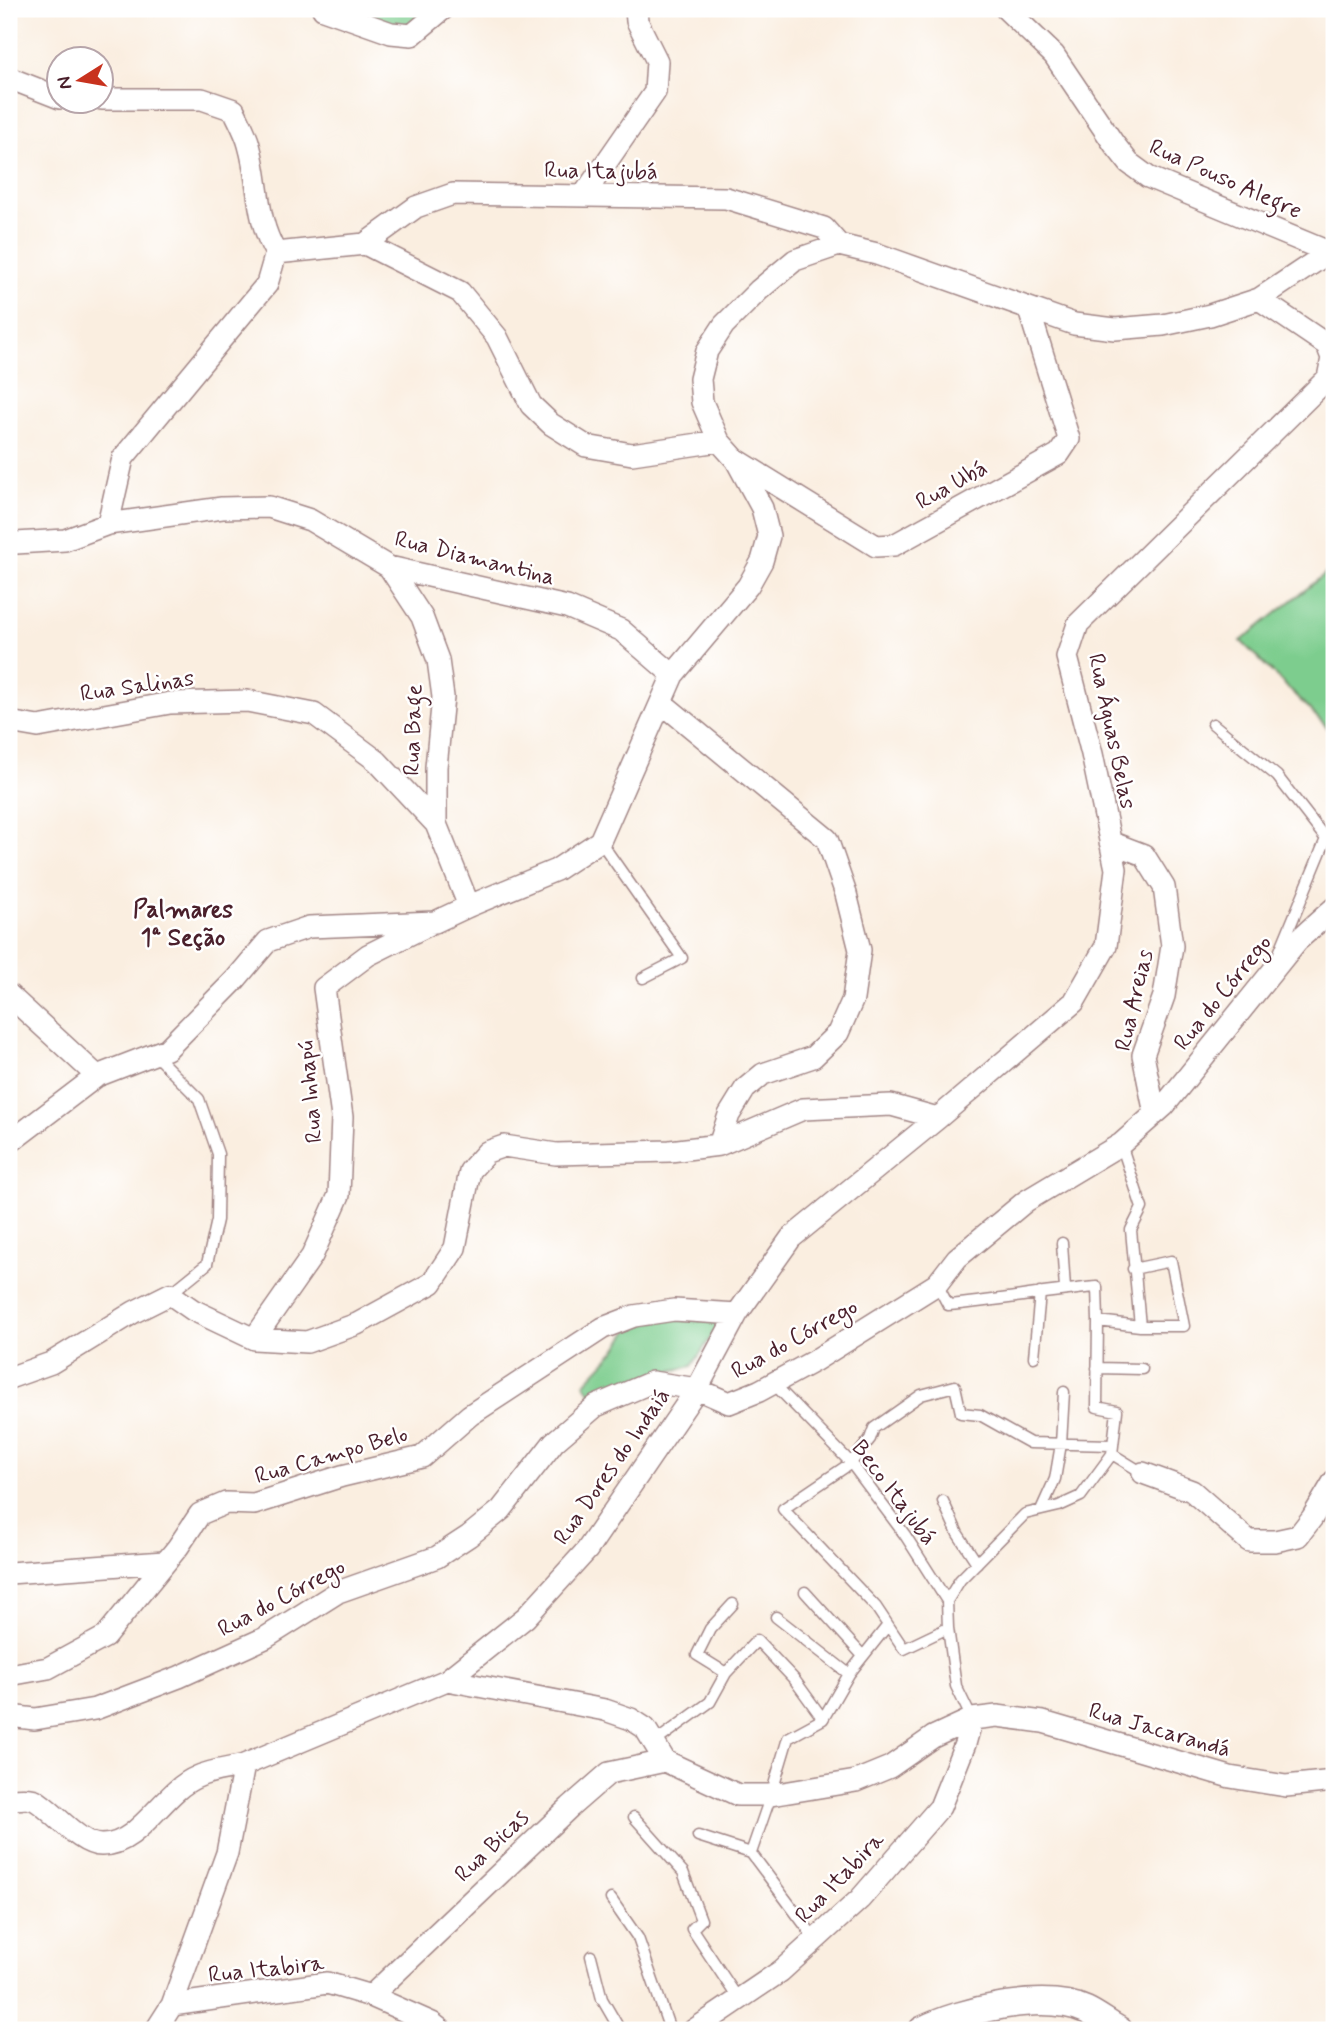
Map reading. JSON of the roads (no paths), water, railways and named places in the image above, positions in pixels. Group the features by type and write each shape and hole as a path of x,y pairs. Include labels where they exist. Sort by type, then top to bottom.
{"street":[{"path":"323,9 391,33 412,36 443,9"},
{"path":"583,196 656,92 657,61 637,21 636,9"},
{"name":"Rua Pouso Alegre","path":"1006,9 1054,55 1129,163 1148,177 1333,251"},
{"path":"9,79 46,93"},
{"path":"108,524 123,458 267,284 276,253 262,221 249,145 234,110 202,99 116,99"},
{"name":"Rua Itajubá","path":"365,244 416,207 453,194 726,198 824,228 839,245"},
{"path":"276,253 365,244 460,292 497,337 531,405 551,424 586,446 632,454 719,441"},
{"path":"9,1143 97,1076 167,1049 268,941 309,927 435,922 556,870 600,841 673,675 748,586 762,561 769,536 762,508 736,460 719,441 702,402 699,379 707,351 724,325 759,290 795,260 839,245 877,254 1074,324 1115,329 1163,325 1210,316 1259,299 1333,251"},
{"name":"Rua Águas Belas","path":"938,1118 1074,1002 1106,946 1116,869 1092,754 1067,657 1078,624 1328,378 1332,358 1327,345 1259,299"},
{"name":"Rua Ubá","path":"736,460 876,546 894,545 1059,454 1069,439 1029,310"},
{"name":"Rua Diamantina","path":"9,542 65,540 108,524 222,508 269,507 310,520 389,567 567,607 621,629 673,675"},
{"name":"Rua Bage","path":"389,567 422,617 438,660 443,696 436,767 436,824"},
{"name":"Rua Salinas","path":"9,722 38,727 170,703 247,701 314,714 377,761 436,824 469,906"},
{"path":"662,703 827,839 846,894 860,950 853,999 838,1033 813,1057 763,1074 746,1088 729,1115 719,1145"},
{"name":"Rua Areias","path":"1110,842 1144,855 1164,887 1172,946 1164,996 1143,1055 1155,1114"},
{"name":"Rua do Córrego","path":"9,1716 35,1719 95,1709 179,1677 265,1638 338,1592 437,1557 469,1536 500,1510 554,1442 596,1406 652,1382 697,1389 729,1403 759,1391 814,1361 937,1284 957,1258 1026,1201 1121,1144 1164,1106 1297,941 1334,908"},
{"name":"Rua Inhapú","path":"254,1339 312,1256 339,1195 342,1117 324,988 368,955 435,922"},
{"path":"9,995 97,1076"},
{"path":"9,1378 51,1363 134,1312 170,1294 193,1310 254,1339 307,1342 357,1324 432,1283 455,1248 470,1171 487,1152 504,1146 556,1154 670,1151 719,1145 803,1110 891,1105 938,1118"},
{"name":"Rua Dores do Indaiá","path":"244,1765 447,1680 526,1617 587,1550 697,1389 737,1314 791,1238 938,1118"},
{"name":"Rua Campo Belo","path":"164,1562 178,1547 200,1514 226,1503 254,1504 342,1476 422,1457 470,1415 603,1328 634,1316 674,1310 737,1314"},
{"path":"1143,1473 1192,1491 1249,1541 1275,1541 1298,1536 1334,1481"},
{"path":"9,1573 164,1562"},
{"path":"9,1675 48,1668 105,1637 164,1562"},
{"path":"447,1680 606,1710 631,1719 645,1728 660,1752 738,1795 771,1795 856,1781 890,1767 933,1737 972,1719"},
{"name":"Rua Jacarandá","path":"972,1719 997,1716 1043,1722 1230,1777 1286,1786 1334,1782"},
{"name":"Rua Itabira","path":"694,2030 782,1971 860,1899 940,1807 972,1719"},
{"name":"Rua Bicas","path":"371,1996 609,1773 660,1752"},
{"path":"9,1798 33,1799 75,1834 100,1846 119,1841 133,1833 176,1790 197,1776 244,1765 227,1853 172,2005 156,2030"},
{"name":"Rua Itabira","path":"172,2005 327,1983 371,1996 432,2023 441,2030"},
{"path":"922,2030 937,2022 990,2007 1050,2002 1085,2009 1119,2030"}],"lane":[{"path":"1213,724 1277,776 1330,838 1270,975"},
{"path":"600,841 681,958 643,978"},
{"path":"155,1054 199,1099 218,1154 217,1220 207,1264 170,1294"},
{"path":"1121,1144 1142,1208 1131,1230 1140,1326"},
{"path":"1062,1243 1065,1289"},
{"path":"1098,1321 1140,1326 1184,1326 1171,1261 1133,1269"},
{"path":"937,1284 948,1305 1097,1287 1097,1407 1117,1411 1112,1450 1081,1496 1059,1506 1025,1514 960,1580 947,1601 947,1628 956,1686 972,1719"},
{"path":"1034,1357 1040,1293"},
{"path":"1097,1368 1142,1369"},
{"name":"Beco Itajubá","path":"773,1383 851,1463 905,1535 947,1601"},
{"path":"947,1628 904,1649 876,1607 783,1509 851,1463 870,1439 874,1428 921,1395 956,1385 961,1413 980,1415 1030,1443 1112,1450 1143,1473"},
{"path":"1041,1510 1055,1479 1061,1444 1064,1392"},
{"path":"943,1501 958,1534 978,1563"},
{"path":"805,1592 863,1656"},
{"path":"726,1673 697,1655 710,1629 733,1604"},
{"path":"776,1617 849,1674"},
{"path":"751,1853 788,1738 823,1719 849,1674 888,1625"},
{"path":"660,1752 710,1702 726,1673 757,1640 793,1679 823,1719"},
{"path":"634,1817 683,1872 701,1920 692,1928 739,2000"},
{"path":"698,1836 751,1853 816,1940"},
{"path":"611,1899 638,1938 670,2030"},
{"path":"591,1956 602,1999 620,2030"}],"district":[{"name":"Palmares 1ª Seção","path":"183,923"}]}
